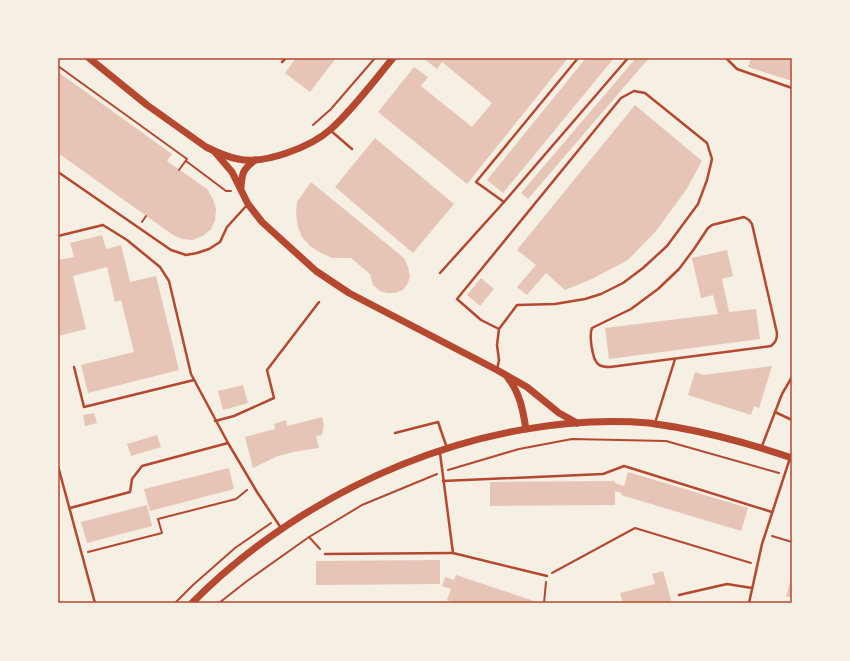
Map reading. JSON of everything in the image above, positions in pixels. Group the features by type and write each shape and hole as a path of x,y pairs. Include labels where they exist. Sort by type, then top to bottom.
{"street":[{"path":"93,59 148,105 188,135 214,151 238,159 255,160 273,157 298,148 330,130 393,58"},
{"path":"214,151 232,172 248,204 262,222 316,271 342,289 506,375 526,387 559,413 578,423"},
{"path":"241,190 242,173 247,166 255,160"},
{"path":"506,375 515,386 522,407 526,429"},
{"path":"192,603 204,590 239,561 319,505 360,482 400,465 440,450 474,440 526,429 578,423 602,422 654,424 702,432 791,458"}],"lane":[{"path":"282,62 286,58"},
{"path":"504,202 476,182 578,58"},
{"path":"440,273 504,202 628,58"},
{"path":"726,58 737,69 792,88"},
{"path":"497,370 499,360 497,346 499,329 517,305 555,304 585,299 601,294 623,283 643,268 667,246 698,204 707,180 712,159 707,143 645,93 634,91 622,98 457,299 481,320 499,329"},
{"path":"330,130 352,149"},
{"path":"58,172 171,250 186,255 197,254 220,242 228,228 248,204"},
{"path":"744,217 752,224 777,333 777,340 771,346 675,358 610,367 603,366 597,363 594,358 591,330 594,327 631,309 658,289 678,269 712,224 744,217"},
{"path":"58,236 103,225 127,240 160,267 169,281 191,374 215,421 282,530"},
{"path":"215,421 234,416 274,398 267,370 319,302"},
{"path":"654,424 675,358"},
{"path":"74,367 84,407 194,380"},
{"path":"761,449 782,394 792,377"},
{"path":"775,412 792,420"},
{"path":"395,433 438,422 447,448"},
{"path":"70,508 130,492 132,479 142,466 228,443"},
{"path":"440,450 453,553"},
{"path":"749,603 765,534 791,458"},
{"path":"58,466 95,603"},
{"path":"443,480 603,474 624,466 772,512"},
{"path":"325,554 453,553 547,576"},
{"path":"679,595 727,584 752,588"}],"path":[{"path":"313,125 331,109 375,58"},
{"path":"58,66 187,159 186,161 226,191 241,190"},
{"path":"179,170 186,161"},
{"path":"81,553 162,533 158,519 236,498 253,485"},
{"path":"175,603 192,585 235,548 276,520"},
{"path":"544,603 547,576 634,528 757,565"},
{"path":"765,534 792,542"},
{"path":"308,537 325,554"}],"building":[{"path":"296,58 336,58 310,92 285,73"},
{"path":"423,58 568,58 467,184 378,112 414,67 428,77 421,86 472,127 492,103 442,62 437,69"},
{"path":"586,58 614,58 503,193 487,180"},
{"path":"636,58 649,58 528,199 521,193"},
{"path":"751,58 792,58 792,81 748,67"},
{"path":"58,72 172,154 167,161 207,189 213,199 216,209 215,220 211,229 203,236 193,240 182,239 173,235 58,153"},
{"path":"635,105 702,161 686,190 656,231 628,260 592,279 565,290 546,273 527,295 517,287 536,265 517,250"},
{"path":"375,138 454,204 413,253 335,187"},
{"path":"311,182 404,258 410,276 408,283 403,290 395,293 380,291 373,285 370,274 351,258 332,258 310,246 302,237 298,227 296,214 297,202"},
{"path":"102,235 106,249 121,245 130,282 156,276 179,370 88,393 81,365 134,352 121,300 115,302 107,267 73,276 86,329 58,336 58,260 74,257 70,243"},
{"path":"727,250 733,276 722,279 729,312 756,309 760,339 609,359 605,328 718,314 713,295 701,298 692,258"},
{"path":"481,278 494,289 480,306 467,295"},
{"path":"772,366 759,408 754,406 751,415 688,395 695,372 704,375"},
{"path":"243,385 248,403 223,410 218,391"},
{"path":"94,413 97,423 85,426 83,415"},
{"path":"322,417 324,425 322,435 316,436 319,448 278,456 253,468 245,437 275,429 274,424 286,420 287,426"},
{"path":"157,435 161,447 131,456 127,444"},
{"path":"229,468 234,489 150,511 144,489"},
{"path":"628,472 748,508 741,531 621,495 622,493 615,491 615,505 490,506 490,482 615,481 615,483 624,486"},
{"path":"147,505 152,526 87,543 81,522"},
{"path":"440,560 440,584 316,585 316,561"},
{"path":"663,571 672,603 623,603 620,593 655,584 652,574"},
{"path":"456,575 540,603 455,603 447,600 451,589 442,586 445,577 454,580"},
{"path":"792,577 792,598 786,596"}]}
